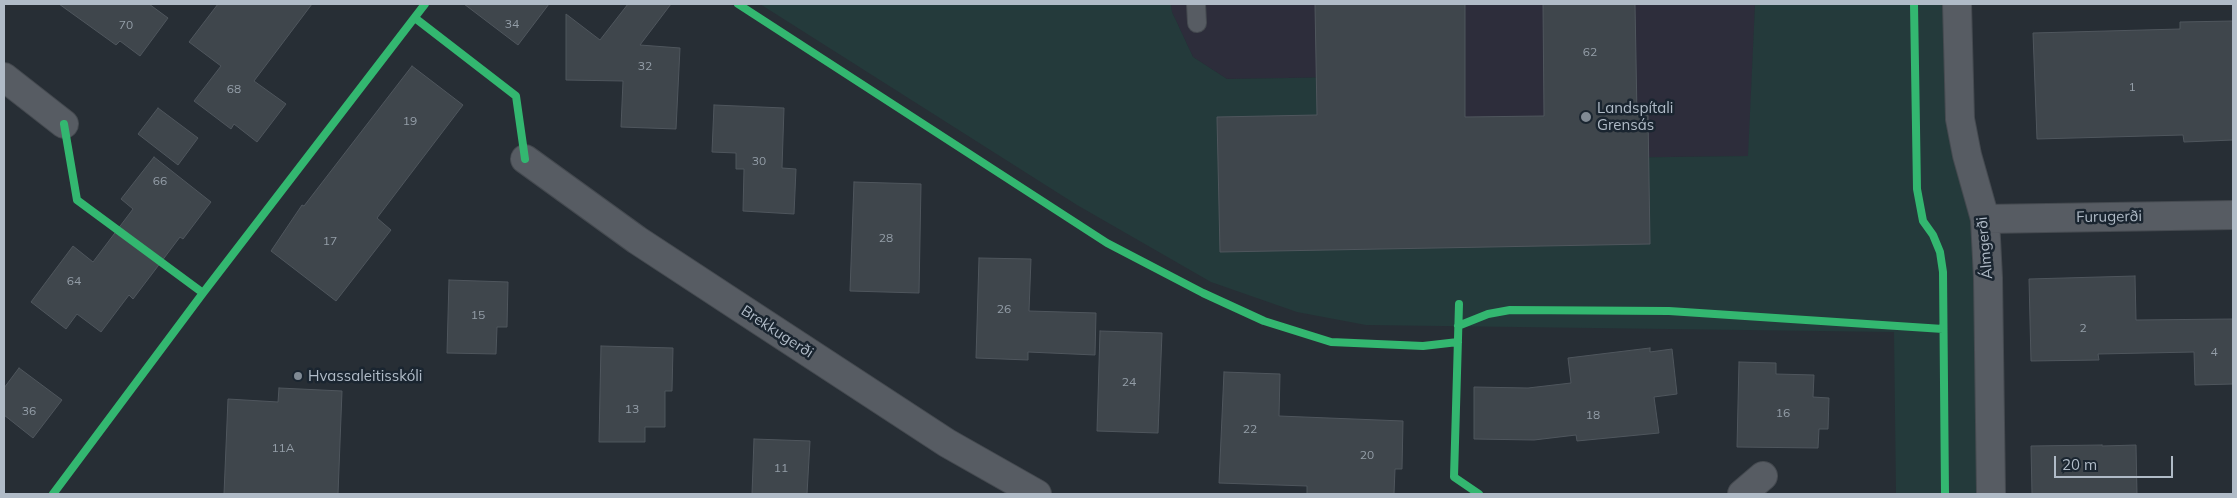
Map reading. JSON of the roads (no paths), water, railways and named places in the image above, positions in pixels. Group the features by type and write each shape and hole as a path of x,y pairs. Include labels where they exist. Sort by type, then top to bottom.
{"street":[{"name":"Álmgerði","path":"1957,4 1960,119 1967,155 1985,219 1988,278 1991,494"},
{"path":"4,77 64,124"},
{"name":"Brekkugerði","path":"525,159 637,240 762,322 948,443 1037,494"},
{"name":"Furugerði","path":"1985,219 2233,215"},
{"path":"1742,494 1763,476"}],"lane":[{"path":"1196,4 1197,23"}],"place":[{"name":"Landspítali Grensás","path":"1586,117"},
{"name":"Hvassaleitisskóli","path":"298,376"}]}
